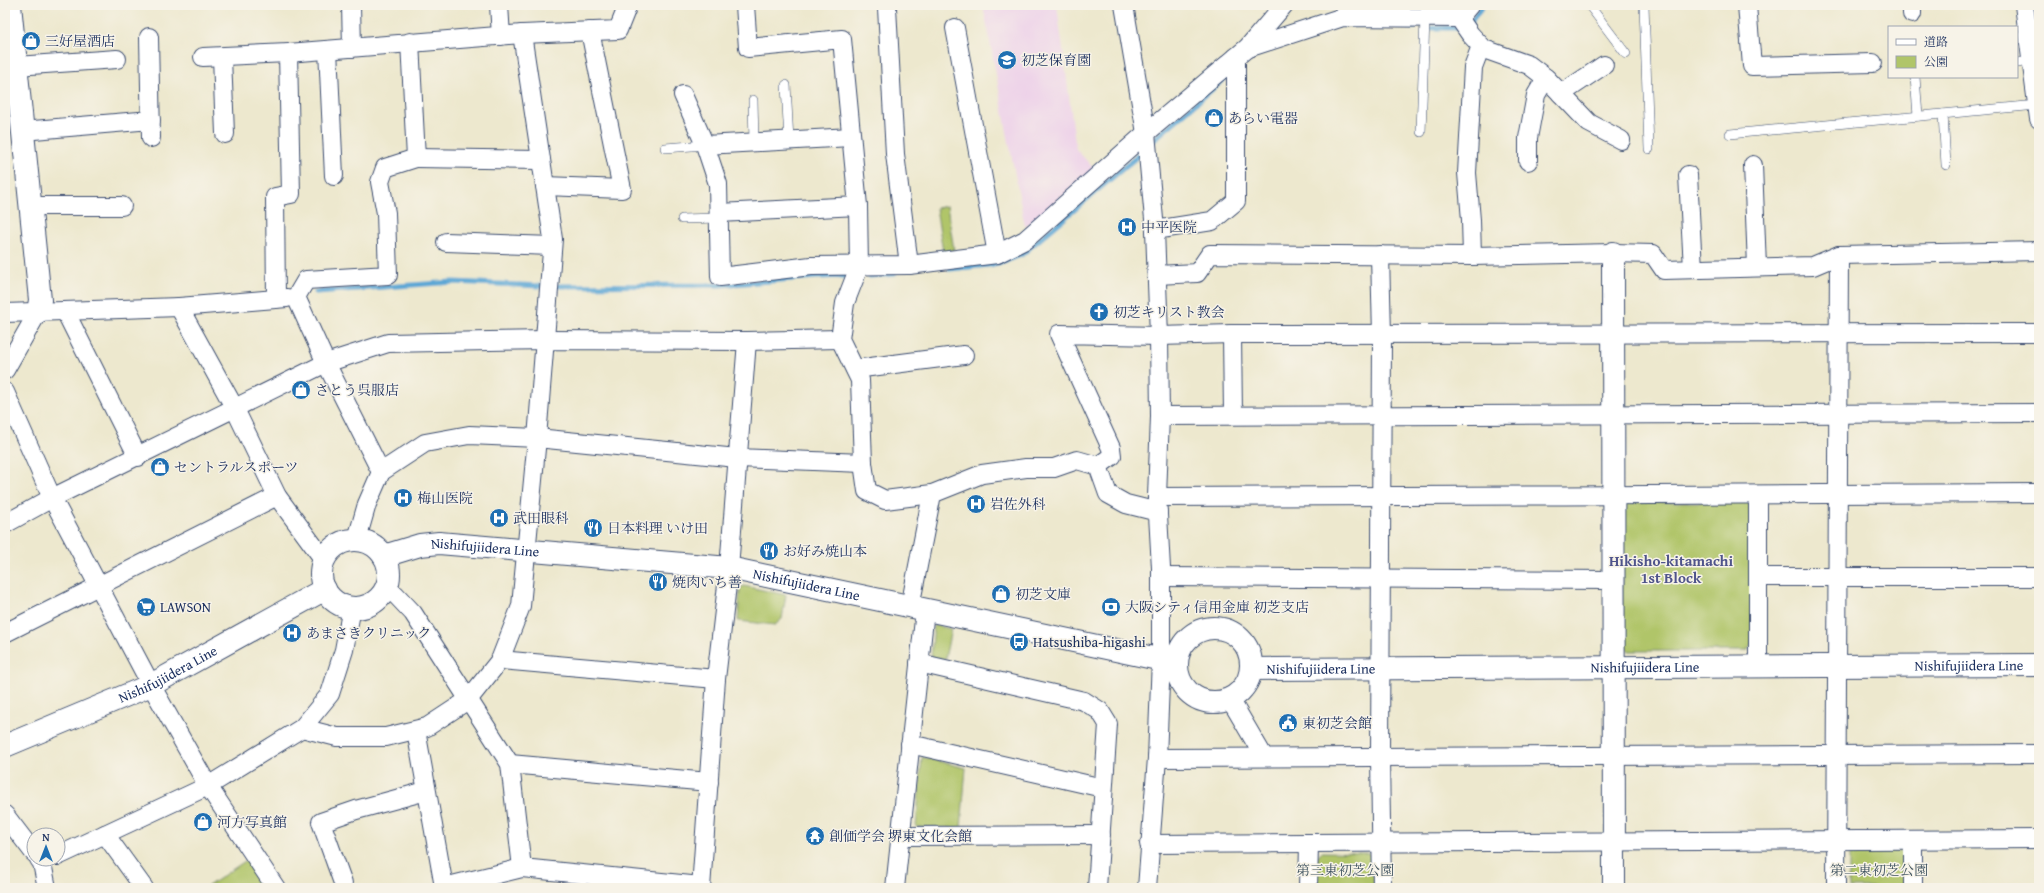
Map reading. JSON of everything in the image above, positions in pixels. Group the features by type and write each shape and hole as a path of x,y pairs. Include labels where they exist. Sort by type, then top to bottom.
{"main road":[{"path":"10,5 12,58 22,131 40,300 38,312"},
{"path":"1613,253 1614,888"},
{"path":"357,539 368,542 377,547 384,556 388,565 389,575 385,589 374,602 364,607 352,608 341,605 332,598 325,589 321,580 321,570 329,551 337,544 357,539"},
{"name":"Nishifujiidera Line","path":"384,556 420,545 439,543 729,568 1169,661 1179,651 1185,641 1194,634 1205,629 1217,628 1229,631 1239,637 1246,646 1251,657 1251,669 1248,681 1240,692 1230,699"},
{"name":"Nishifujiidera Line","path":"5,746 151,685 325,589"},
{"path":"1169,661 1181,681 1193,696 1205,701 1217,702 1230,699"},
{"name":"Nishifujiidera Line","path":"1251,669 2039,665"}],"street":[{"path":"350,5 352,48"},
{"path":"499,5 501,36"},
{"path":"203,57 222,58 522,34 618,30 628,5"},
{"path":"745,5 748,48 842,39 858,206 860,267 845,303 840,339 860,380 862,463 867,491 885,500 932,494 982,474 1026,468 1054,468 1076,460 1098,466"},
{"path":"1124,5 1146,133 1155,230 1160,416 1158,505 1161,577 1169,661 1157,758 1149,844 1147,888"},
{"path":"1269,23 1270,5"},
{"path":"683,95 705,145 718,184 720,277 811,266 860,267 910,265 997,254 1025,240 1146,133 1241,53 1284,5"},
{"path":"1747,5 1752,66 1872,63"},
{"path":"2024,5 2024,62 2038,112"},
{"path":"887,8 895,154 910,265"},
{"path":"1241,53 1343,17 1425,18 1465,12 1470,34 1484,49 1529,65 1546,78 1589,123 1621,140"},
{"path":"955,28 997,254"},
{"path":"545,186 622,189 590,32"},
{"path":"302,728 337,736 386,736 427,728 468,700 500,660 521,606 546,340 552,246 545,186 522,34"},
{"path":"148,37 151,138"},
{"path":"410,42 416,158"},
{"path":"1472,256 1467,173 1473,67 1481,46"},
{"path":"328,50 334,176"},
{"path":"276,299 275,197 291,194 288,53"},
{"path":"1155,230 1212,221 1236,201 1241,53"},
{"path":"12,58 117,59"},
{"path":"222,58 225,134"},
{"path":"1561,94 1604,65"},
{"path":"1528,161 1528,138 1536,95 1546,78"},
{"path":"22,131 151,120"},
{"path":"705,145 851,137"},
{"path":"296,297 306,280 388,275 386,213 380,182 385,168 416,158 541,160"},
{"path":"1753,165 1757,267"},
{"path":"1688,175 1693,269"},
{"path":"30,206 122,206"},
{"path":"719,215 858,206"},
{"path":"446,242 552,246"},
{"path":"1157,275 1197,273 1210,254 1472,256 1613,253 1653,254 1664,270 1813,266 1839,254 2039,251"},
{"path":"1836,888 1839,254"},
{"path":"1380,255 1382,335 1380,579 1382,888"},
{"path":"5,313 179,307 296,297"},
{"path":"296,297 326,363 382,472"},
{"path":"179,307 234,407 277,496 324,560"},
{"path":"65,311 138,457"},
{"path":"5,370 38,312"},
{"path":"1098,466 1112,456 1111,448 1059,334 1159,336 1232,334 1382,335 1839,332 2039,333"},
{"path":"1232,334 1233,415"},
{"path":"5,524 52,498 138,457 234,407 326,363 388,343 546,340 747,341 840,339"},
{"path":"416,730 444,887 522,868 701,887 716,679 729,568 747,341"},
{"path":"855,370 964,355"},
{"path":"5,392 10,416 151,685 208,786 276,888"},
{"path":"1160,416 2039,413"},
{"path":"357,539 366,504 382,472 425,443 469,435 537,438 737,458 862,463"},
{"path":"1098,466 1108,494 1126,504 1158,505 1381,495 1613,494 1838,496 2039,493"},
{"path":"895,888 919,663 918,608 932,494"},
{"path":"1758,495 1758,666"},
{"path":"5,633 99,587 277,496"},
{"path":"1161,577 1613,580"},
{"path":"1758,577 2039,577"},
{"path":"385,589 396,595 413,613 510,764 522,868"},
{"path":"66,850 105,834 208,786 302,728 330,694 344,650 352,608"},
{"path":"500,660 716,679"},
{"path":"919,663 1084,702 1100,711 1108,724 1097,888"},
{"path":"1230,699 1264,757"},
{"path":"910,744 1103,788"},
{"path":"1157,758 2039,754"},
{"path":"510,764 709,782"},
{"path":"343,883 321,822 356,810 426,791"},
{"path":"5,815 26,838"},
{"path":"105,834 144,888"},
{"path":"900,836 1101,835"},
{"path":"1149,844 1614,843 2039,839"},
{"path":"1913,840 1913,888"},
{"path":"1308,843 1308,888"},
{"path":"46,867 47,888"}],"lane":[{"path":"1589,5 1626,54"},
{"path":"1644,5 1649,149"},
{"path":"1421,132 1425,18"},
{"path":"1915,78 1918,116"},
{"path":"786,85 789,141"},
{"path":"753,100 754,142"},
{"path":"1730,134 1943,114 2038,112"},
{"path":"1943,114 1946,165"},
{"path":"665,148 705,145"},
{"path":"682,219 719,215"}],"shaded area":[{"path":"983,5 1057,5 1076,149 1095,170 1025,227"}],"green space":[{"path":"947,206 954,250 943,252 936,208"},
{"path":"1628,502 1748,502 1753,506 1752,644 1747,651 1629,651 1622,644 1622,509"},
{"path":"744,586 786,595 782,619 775,625 738,621 740,588"},
{"path":"934,625 951,629 945,659 931,657"},
{"path":"922,757 966,768 961,828 916,827"},
{"name":"第二東初芝公園","path":"1855,851 1905,851 1908,888 1849,888 1849,856"},
{"name":"第三東初芝公園","path":"1321,852 1369,853 1374,859 1374,888 1316,888 1316,858"},
{"path":"248,859 268,888 205,888"}],"waterway":[{"path":"1470,23 1483,5"},
{"path":"1401,26 1414,27"},
{"path":"1432,28 1455,28"},
{"path":"1152,141 1223,80"},
{"path":"950,269 998,264 1021,255 1140,154"},
{"path":"870,276 894,274"},
{"path":"558,286 720,285 816,277 849,276"},
{"path":"316,292 453,282 541,286"}],"place":[{"name":"三好屋酒店","path":"31,41"},
{"name":"初芝保育園","path":"1007,60"},
{"name":"あらい電器","path":"1214,118"},
{"name":"中平医院","path":"1127,227"},
{"name":"初芝キリスト教会","path":"1099,312"},
{"name":"さとう呉服店","path":"301,390"},
{"name":"セントラルスポーツ","path":"160,467"},
{"name":"梅山医院","path":"403,498"},
{"name":"岩佐外科","path":"976,504"},
{"name":"武田眼科","path":"499,518"},
{"name":"日本料理 いけ田","path":"593,528"},
{"name":"お好み焼山本","path":"769,551"},
{"name":"焼肉いち善","path":"658,582"},
{"name":"初芝文庫","path":"1001,594"},
{"name":"LAWSON","path":"146,607"},
{"name":"大阪シティ信用金庫 初芝支店","path":"1111,607"},
{"name":"あまさきクリニック","path":"292,633"},
{"name":"Hatsushiba-higashi","path":"1019,642"},
{"name":"東初芝会館","path":"1288,723"},
{"name":"河方写真館","path":"203,822"},
{"name":"創価学会 堺東文化会館","path":"815,836"}],"district":[{"name":"Hikisho-kitamachi 1st Block","path":"1671,568"}]}
